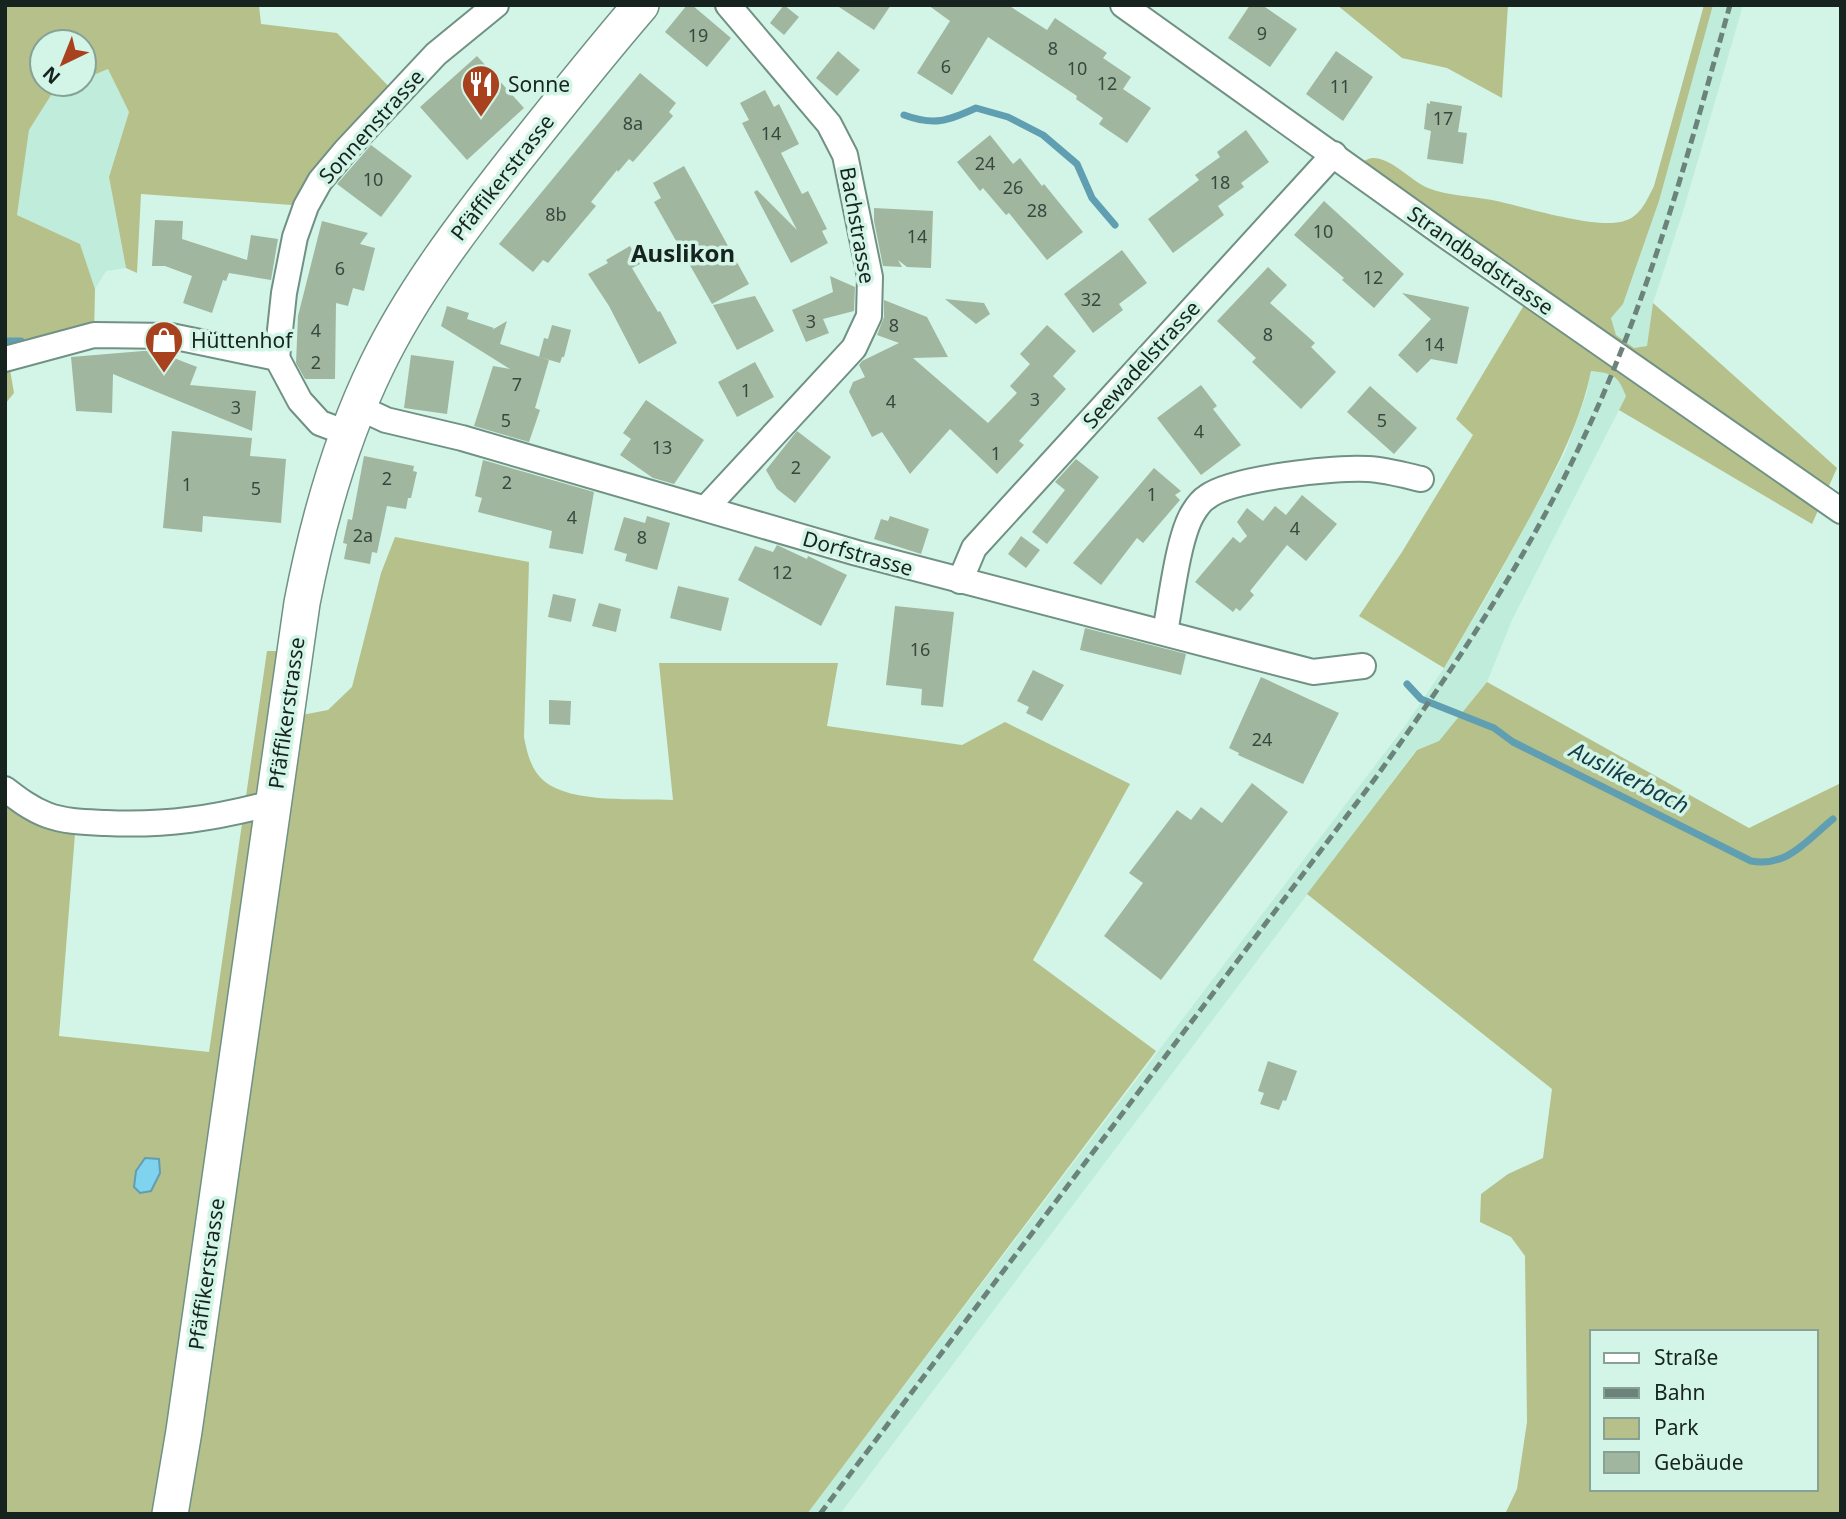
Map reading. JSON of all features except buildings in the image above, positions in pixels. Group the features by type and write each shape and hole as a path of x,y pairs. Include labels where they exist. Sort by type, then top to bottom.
{"main road":[{"name":"Pfäffikerstrasse","path":"170,1514 272,803 311,554 325,498 353,420 378,363 436,263 567,93 641,5"}],"street":[{"name":"Sonnenstrasse","path":"277,358 284,293 295,237 306,206 320,181 436,54 496,5"},
{"name":"Bachstrasse","path":"706,509 854,348 869,316 870,277 845,155 829,124 728,5"},
{"name":"Strandbadstrasse","path":"1123,5 1446,236 1841,511"},
{"name":"Seewadelstrasse","path":"960,582 974,548 1334,155"},
{"path":"5,359 94,335 171,336 277,358"},
{"name":"Dorfstrasse","path":"277,358 300,401 320,423 386,420 462,438 960,582 1165,632 1313,672 1363,666"},
{"path":"1165,632 1185,531 1193,513 1207,497 1231,486 1298,473 1344,468 1371,469 1421,478"},
{"path":"5,789 23,803 47,815 89,822 183,822 272,803"}],"shaded area":[{"path":"1713,5 1743,5 1684,208 1653,303 1647,346 1634,348 1616,335 1611,318 1623,304 1659,201"},
{"path":"108,69 129,112 109,177 126,268 106,271 95,289 80,244 17,215 29,130 49,98 98,98 98,73"},
{"path":"1591,371 1612,374 1620,381 1626,396 1512,620 1487,682 1439,741 1416,750 840,1514 807,1514 1405,726 1489,593 1565,453 1586,395"}],"green space":[{"path":"5,5 259,5 261,24 337,33 397,95 306,206 141,194 137,273 126,268 109,177 129,112 108,69 98,73 98,28 28,28 28,98 49,98 29,130 17,215 80,244 95,289 94,335 8,358 14,393 5,404"},
{"path":"1337,5 1508,5 1502,98 1447,68 1402,58"},
{"path":"1704,5 1713,5 1659,201 1623,304 1611,318 1616,335 1634,348 1647,346 1653,303 1837,468 1812,524 1619,410 1626,396 1620,383 1610,374 1591,371 1580,410 1557,465 1444,668 1359,616 1402,552 1473,435 1456,419 1530,295 1352,167 1372,158 1379,159 1394,165 1421,185 1444,193 1492,200 1578,220 1612,223 1630,219 1642,207 1654,186"},
{"path":"395,537 529,562 524,737 530,761 536,772 556,788 587,797 673,800 659,663 838,663 827,726 962,745 1005,722 1130,784 1033,960 1156,1051 807,1514 5,1514 5,789 76,821 59,1036 209,1052 267,651 295,651 286,718 328,710 352,687 381,573"},
{"path":"1487,682 1749,828 1841,783 1841,1514 1505,1514 1517,1489 1527,1422 1525,1256 1511,1237 1480,1222 1481,1194 1508,1174 1543,1158 1552,1089 1307,894 1417,750 1439,741"}],"water":[{"path":"145,1158 159,1159 160,1173 151,1191 140,1193 134,1187 136,1171"}],"waterway":[{"path":"904,115 933,121 957,116 976,108 1008,117 1043,135 1077,164 1092,198 1115,225"},
{"name":"Auslikerbach","path":"5,341 21,341"},
{"name":"Auslikerbach","path":"1407,684 1421,699 1494,728 1513,742 1751,861 1764,862 1786,856 1833,819"}],"railway":[{"path":"820,1514 1374,780 1460,655 1513,570 1584,437 1628,332 1683,170 1730,5"}],"place":[{"name":"Sonne","path":"481,118"},
{"name":"Hüttenhof","path":"164,374"}],"district":[{"name":"Auslikon","path":"683,252"}]}
